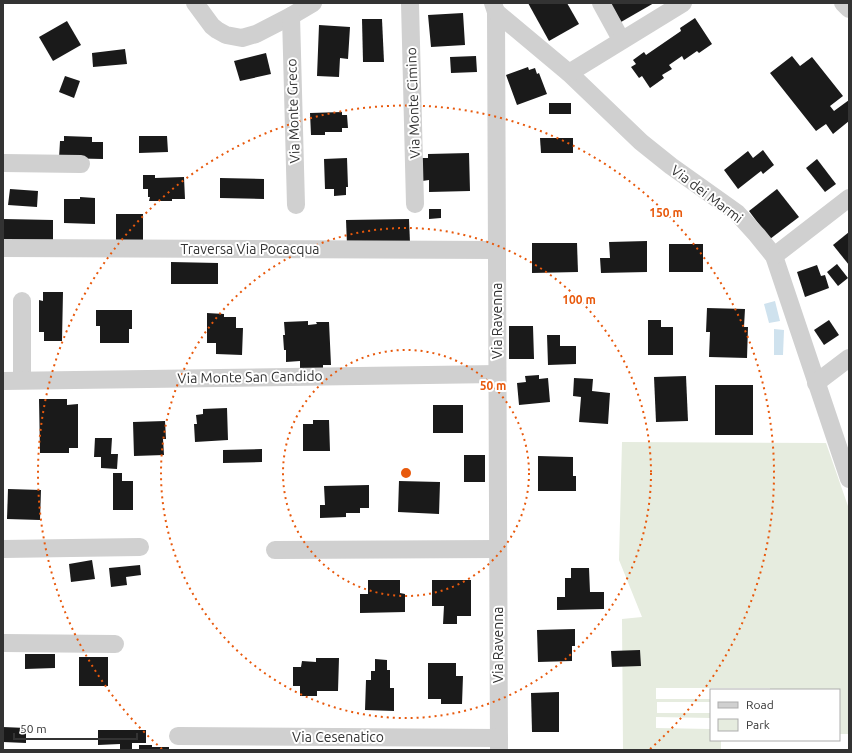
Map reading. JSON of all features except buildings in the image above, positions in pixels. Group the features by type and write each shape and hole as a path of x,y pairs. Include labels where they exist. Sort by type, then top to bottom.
{"street":[{"path":"195,3 217,30 226,35 237,38 251,36 313,3"},
{"name":"Via Monte Cimino","path":"410,3 416,204"},
{"path":"601,3 618,34"},
{"path":"569,73 683,3"},
{"path":"843,3 849,9"},
{"name":"Via dei Marmi","path":"494,7 569,73 641,142 671,166 737,213 774,256 849,479"},
{"name":"Via Ravenna","path":"494,7 497,250 499,744"},
{"name":"Via Monte Greco","path":"291,16 296,205"},
{"path":"3,163 81,164"},
{"path":"774,256 849,198"},
{"name":"Traversa Via Pocacqua","path":"3,248 497,250"},
{"path":"22,301 22,380"},
{"path":"816,383 849,358"},
{"name":"Via Monte San Candido","path":"3,381 497,374"},
{"path":"3,549 140,547"},
{"path":"275,550 498,549"},
{"path":"3,643 115,644"},
{"name":"Via Cesenatico","path":"178,736 499,744"}],"green space":[{"path":"622,442 826,443 849,509 849,734 840,734 840,689 656,688 656,699 710,699 710,702 657,702 657,713 710,713 710,718 656,717 656,728 710,729 710,741 721,741 721,750 623,750 622,619 642,617 619,560"}],"water":[{"path":"775,301 780,321 769,323 764,304"},
{"path":"774,329 784,330 783,355 774,355"}]}
